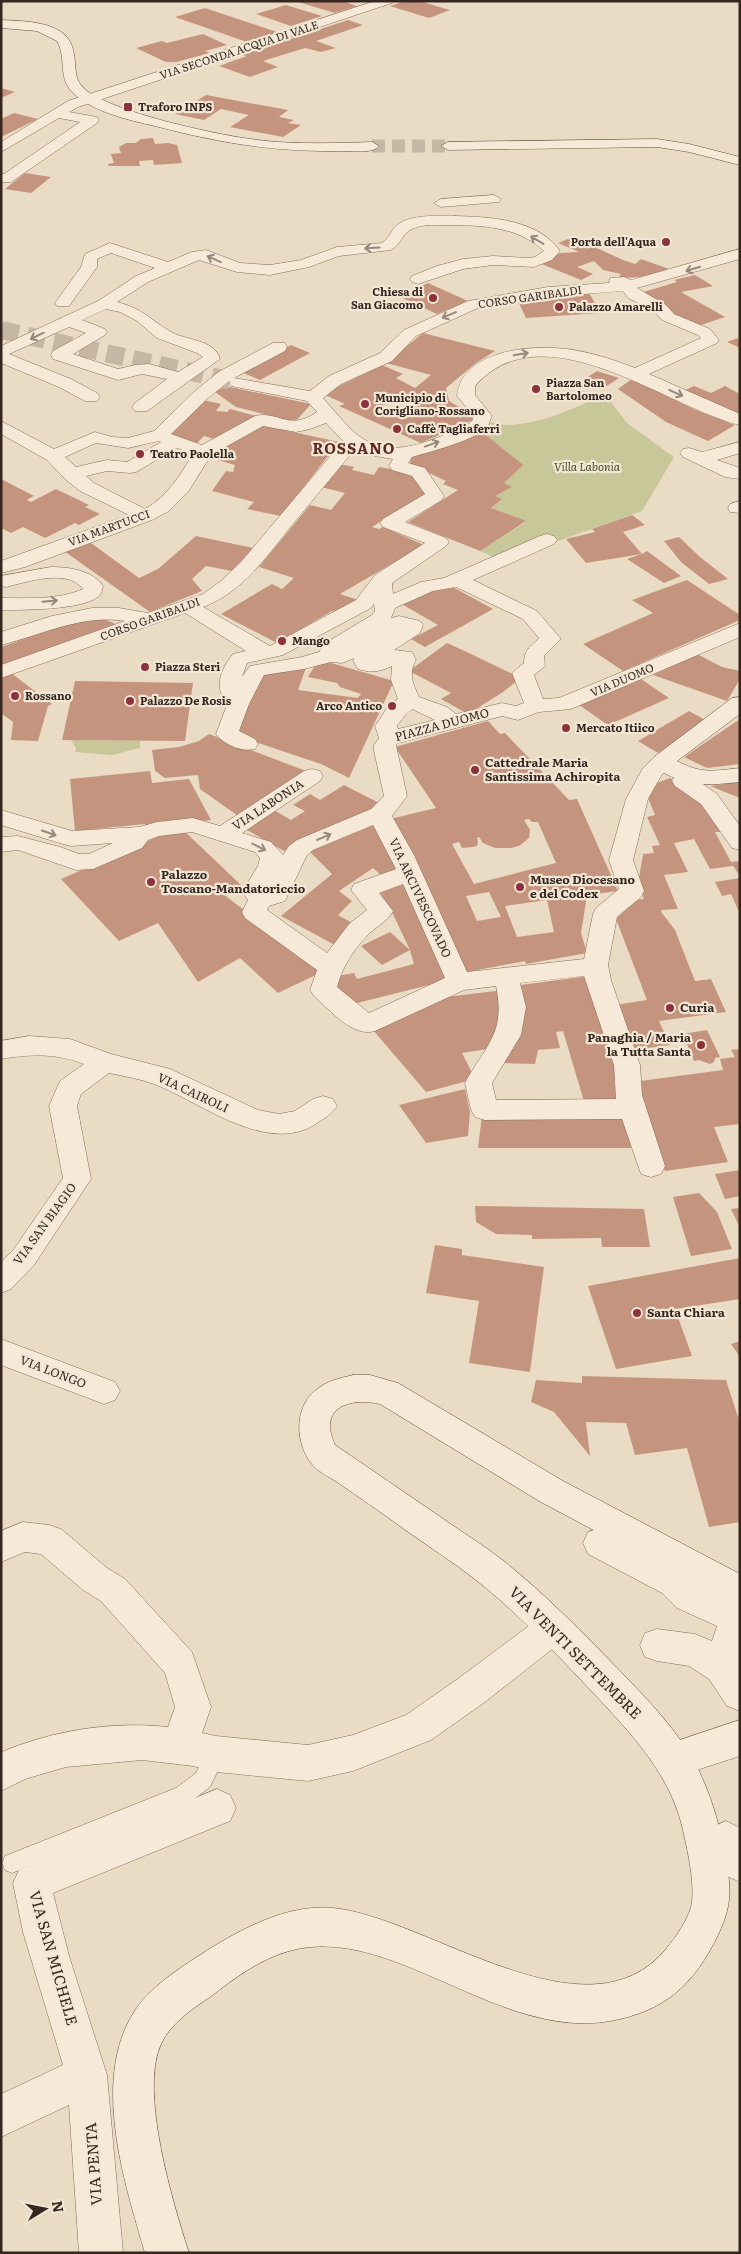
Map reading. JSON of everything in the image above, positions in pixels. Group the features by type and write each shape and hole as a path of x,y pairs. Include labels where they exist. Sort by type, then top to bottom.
{"street":[{"name":"VIA SECONDA ACQUA DI VALE","path":"1,148 73,104 388,1"},
{"path":"1,24 30,26 48,30 60,36 66,44 70,81 75,90 89,98 140,119 235,141 277,146 372,146"},
{"path":"1,178 6,179 92,120 57,114"},
{"path":"448,146 657,143 689,148 740,161"},
{"path":"4,350 104,304 142,279 192,256 203,255 237,267 270,270 289,267 337,252 393,244 397,233 436,205 494,199"},
{"path":"418,279 439,270 469,263 500,261 526,265 549,255 552,251 536,238 504,225 436,205"},
{"path":"63,303 89,266 90,258 110,248 169,267"},
{"name":"CORSO GARIBALDI","path":"312,397 335,380 386,357 410,333 474,304 548,292 628,286 690,270 740,254"},
{"path":"526,265 533,277 544,284 620,281 628,286 634,295 660,308 668,317 704,332 711,340 634,375"},
{"path":"104,304 125,309 143,318 163,335 203,350 211,355 212,359 180,378 141,407"},
{"path":"68,321 99,332 59,355 118,375 127,371 150,368 180,378"},
{"path":"71,475 113,464 130,468 167,438 226,374 279,347"},
{"path":"4,350 91,397"},
{"path":"237,382 312,397 353,440 380,453 404,454 472,430 480,424 483,416 466,396 467,385 481,369 491,363 522,354 558,352 591,360 634,375 740,420"},
{"path":"65,383 110,356"},
{"name":"VIA MARTUCCI","path":"1,567 145,516 162,507 181,488 204,451 261,420 287,427 301,427 319,420 328,413"},
{"path":"1,426 53,456 71,475 87,487 145,516"},
{"path":"53,456 95,437 115,444 167,438 204,451"},
{"name":"CORSO GARIBALDI","path":"1,672 149,619 190,607 210,598 228,585 260,552 353,440"},
{"path":"740,447 696,456 731,473 740,474"},
{"path":"238,704 231,695 230,689 233,669 237,662 246,656 276,651 364,604 370,592 382,579 402,568 439,542 390,523 435,496 418,472 398,466 404,454"},
{"path":"386,604 428,586 448,583 547,540"},
{"path":"1,582 58,572 86,579 93,586 92,592 85,597 1,604"},
{"path":"331,655 329,652 332,648 380,619 386,611 382,579"},
{"path":"458,579 530,615 551,639 534,654 534,666 523,673 529,694 523,716"},
{"path":"190,607 265,653"},
{"path":"1,639 46,624 104,614 118,614 149,619"},
{"path":"247,744 227,734 238,704 247,691 253,672 304,663 331,655 342,657 399,622 410,623 414,626 413,630 364,662 367,666 374,667 395,656 405,656 406,660 400,672 401,683 410,701 440,712 452,722"},
{"name":"VIA DUOMO","path":"523,716 563,704 740,629"},
{"path":"390,738 386,726 398,709 410,701"},
{"path":"650,1166 628,1095 627,1065 595,966 605,914 632,891 621,860 637,799 651,773 662,762 740,703"},
{"name":"PIAZZA DUOMO","path":"378,814 388,807 396,796 384,751 385,745 390,738 502,709 523,716"},
{"path":"662,762 687,776 711,778 740,775"},
{"name":"VIA LABONIA","path":"224,834 312,776"},
{"path":"687,776 683,781 709,799 740,843"},
{"path":"2,817 71,839 141,834 157,829 193,825 224,834 264,847 272,856 270,866 254,890 256,895 261,898 270,898 276,895 293,856 305,845 378,814"},
{"name":"VIA ARCIVESCOVADO","path":"378,814 410,873 459,982"},
{"path":"1,845 18,843 52,852 76,862 93,861 134,843 141,834"},
{"path":"410,873 363,890 381,911 358,930 330,967 323,990 366,1025 459,982 595,966"},
{"path":"261,898 254,912 330,967"},
{"path":"506,976 513,1007 508,1035 478,1083 485,1110 632,1109"},
{"name":"VIA CAIROLI","path":"1,1050 29,1045 70,1048 105,1062 161,1076 224,1107 254,1119 279,1124 302,1120 324,1106"},
{"name":"VIA SAN BIAGIO","path":"1,1281 24,1257 78,1179 63,1106 70,1088 105,1062"},
{"name":"VIA LONGO","path":"1,1352 104,1391"},
{"name":"VIA VENTI SETTEMBRE","path":"167,2253 147,2180 135,2118 134,2063 147,2027 176,1998 215,1967 257,1943 300,1929 330,1927 372,1936 535,1999 570,2005 613,2001 648,1991 679,1967 696,1938 710,1907 708,1865 702,1830 691,1794 672,1760 632,1710 553,1628 507,1585 459,1548 323,1455 315,1441 312,1427 316,1413 325,1400 338,1391 354,1386 372,1387 387,1392 739,1606"},
{"path":"1,1547 23,1537 49,1540 95,1579 113,1590 174,1656 180,1664 193,1707 180,1746"},
{"path":"600,1543 674,1582 689,1597 739,1606 730,1681"},
{"path":"1,1773 18,1764 66,1749 142,1742 180,1746 216,1754 308,1763 362,1750 418,1728 472,1690 553,1628"},
{"path":"657,1645 694,1650 730,1681"},
{"path":"672,1760 740,1738"},
{"name":"VIA SAN MICHELE","path":"88,2075 48,1952 36,1908 32,1883 217,1808"},
{"path":"1,2116 88,2075"},
{"name":"VIA PENTA","path":"88,2075 101,2253"}],"lane":[{"path":"12,1863 184,1795 203,1780 216,1754"}],"green space":[{"name":"Villa Labonia","path":"604,393 627,423 674,457 642,511 502,561 480,551 526,522 491,508 501,500 495,496 512,487 504,483 522,465 480,430 492,422 503,425 517,424 549,417 581,405"},
{"path":"71,740 140,741 140,748 112,755 75,752 76,748"}],"building":[{"path":"342,1 357,6 335,13 298,2"},
{"path":"405,1 419,1 450,10 429,18 390,6"},
{"path":"286,5 322,16 291,26 256,14"},
{"path":"205,8 277,32 247,42 175,17"},
{"path":"348,20 363,25 316,41 336,48 321,52 305,48 263,61 278,67 250,77 219,66 247,56 242,55"},
{"path":"203,34 227,45 205,51 210,53 176,62 166,62 136,48 162,41 167,43"},
{"path":"1,88 15,92 1,98"},
{"path":"206,95 288,110 279,117 294,120 288,123 301,125 283,137 230,127 249,115 221,109 204,120 175,114"},
{"path":"14,113 38,119 1,137 1,119"},
{"path":"153,138 155,144 168,143 177,145 182,163 154,165 153,160 139,161 140,166 109,166 108,164 114,163 111,154 121,153 119,147 126,143 136,143 141,139"},
{"path":"25,173 51,177 31,193 5,189"},
{"path":"573,237 635,264 641,259 672,270 644,277 618,278 621,274 603,270 594,261 577,267 593,274 581,280 539,263 560,253 579,252 558,243"},
{"path":"695,275 713,286 681,292 725,317 698,326 676,318 640,293 677,282 674,280"},
{"name":"Chiesa di San Giacomo","path":"428,283 468,301 437,314 398,296"},
{"name":"Palazzo Amarelli","path":"589,293 601,313 526,318 518,301 532,297"},
{"path":"423,333 495,351 476,363 446,388 449,401 472,415 473,420 421,443 339,406 345,404 323,394 382,365 403,374 396,378 415,388 431,375 386,363","holes":["395,400 411,408 398,413 382,406"]},
{"path":"738,338 740,348 727,342"},
{"path":"291,345 310,353 260,380 241,372"},
{"path":"597,371 619,378 605,387 583,380"},
{"path":"632,379 696,410 735,425 708,441 666,422 618,389"},
{"path":"225,386 311,404 295,422 236,407 215,392"},
{"path":"694,386 711,393 725,386 740,394 740,415 683,391"},
{"path":"203,400 221,404 216,411 227,412 230,409 260,417 218,440 204,436 196,444 167,435"},
{"path":"261,425 339,442 281,516 247,509 254,502 212,491 226,471 233,472 235,465 204,456"},
{"path":"480,430 523,465 504,483 512,487 495,496 502,499 491,508 526,521 480,551 408,522 458,490 443,484 446,481 410,464 411,457"},
{"path":"339,464 354,467 352,470 374,475 379,467 412,473 429,492 372,527 379,529 383,527 424,545 340,594 358,600 335,612 332,611 277,643 221,614 272,584 282,589 294,578 259,567 310,505 331,510 345,493 321,487"},
{"path":"1,479 34,496 27,500 31,502 56,489 89,505 85,507 100,514 79,525 75,523 45,538 23,527 11,533 1,528"},
{"path":"632,515 645,525 623,532 642,554 586,563 566,539 595,532 592,529"},
{"path":"196,536 253,548 232,571 206,566 192,579 202,591 150,612 64,551 91,543 139,578 158,569"},
{"path":"679,537 700,557 728,579 709,584 681,562 664,541"},
{"path":"647,551 681,576 664,583 627,559"},
{"path":"687,580 740,615 740,620 623,671 583,644 653,613 632,600"},
{"path":"449,585 493,609 425,647 411,639 438,625 400,603 430,587"},
{"path":"104,619 118,625 1,665 1,647 68,624"},
{"path":"447,643 521,678 468,714 441,699 451,693 409,671"},
{"path":"697,654 722,667 740,671 740,679 727,701 653,675"},
{"path":"324,661 394,681 349,778 321,764 235,735 261,671 307,665 298,690 358,698 361,694 340,687 337,683 308,677 317,662"},
{"path":"11,673 52,704 48,706 38,741 11,740 13,722 1,713 1,678"},
{"path":"641,679 669,698 608,725 579,705"},
{"name":"Palazzo De Rosis","path":"75,681 193,683 185,741 62,740"},
{"path":"689,711 707,721 658,753 638,741"},
{"path":"740,719 740,764 707,768 684,757"},
{"path":"488,721 500,734 505,733 569,800 577,799 618,891 587,895 581,933 587,953 526,964 525,961 462,973 390,819 436,808 395,747","holes":["529,819 532,822 538,822 556,863 474,884 452,844 459,842 462,848 477,846 477,838 479,837 483,843 495,848 519,846 529,838 530,830 524,820","489,892 501,917 477,921 466,896","547,900 554,932 517,937 505,906"]},
{"path":"209,734 306,771 241,818 200,789 198,775 165,778 155,771 152,750 179,747 199,741"},
{"path":"150,771 152,783 189,779 211,820 145,827 145,824 75,831 70,779"},
{"path":"670,778 698,797 704,809 708,809 721,832 715,832 731,862 740,861 740,876 733,866 710,869 694,839 674,843 688,872 664,875 678,909 661,910 662,913 675,930 695,981 711,979 726,1012 659,1021 670,1045 633,1050 615,1005 647,1000 616,919 630,904 636,900 644,899 638,884 643,854 654,853 652,846 660,845 647,817 655,815 648,798 654,784"},
{"path":"740,782 740,798 710,786"},
{"path":"344,785 381,804 367,813 284,851 247,830 274,810 291,820 305,811 293,805 310,794 320,800"},
{"path":"375,820 404,871 385,879 373,868 339,891 352,901 338,915 354,924 335,945 281,916 332,874 307,849"},
{"path":"180,827 241,885 223,894 324,971 278,993 240,958 198,982 158,923 119,941 61,879"},
{"path":"740,878 740,914 731,894 722,896 715,882"},
{"path":"406,881 449,980 349,1005 330,990 332,977 354,973 357,979 414,964 410,950 391,910 378,890"},
{"path":"390,932 410,950 382,965 361,946"},
{"path":"589,976 622,1080 614,1081 619,1106 586,1108 563,1031 556,1032 560,1048 538,1050 535,1064 497,1063 513,986"},
{"path":"504,990 494,1048 462,1053 475,1079 426,1092 373,1030 438,998"},
{"name":"Panaghia / Maria la Tutta Santa","path":"707,1030 720,1057 715,1058 714,1062 710,1064 699,1060 694,1061 683,1034"},
{"path":"740,1049 740,1124 714,1127 728,1162 665,1171 653,1140 630,1141 631,1148 478,1148 482,1115 645,1112 633,1082 723,1070 720,1059 735,1057 731,1050"},
{"path":"465,1089 470,1112 468,1136 426,1143 399,1105"},
{"path":"740,1170 740,1196 725,1199 715,1174"},
{"path":"699,1193 717,1212 732,1249 691,1256 673,1197"},
{"path":"475,1206 644,1209 650,1247 602,1247 601,1238 532,1239 532,1235 496,1234 476,1222"},
{"path":"740,1208 740,1228 731,1209"},
{"path":"435,1245 462,1249 462,1255 544,1267 530,1372 469,1363 479,1301 426,1293"},
{"name":"Santa Chiara","path":"740,1258 740,1299 675,1309 692,1356 616,1369 588,1286"},
{"path":"740,1341 740,1357 731,1344"},
{"path":"582,1376 726,1380 740,1423 740,1522 709,1527 687,1448 635,1455 626,1423 586,1422 590,1456 554,1412 531,1402 536,1380 582,1383"}],"tunnel":[{"path":"372,146 448,146"},
{"path":"1,330 237,382"}],"place":[{"name":"Traforo INPS","path":"128,107"},
{"name":"Porta dell'Aqua","path":"666,242"},
{"name":"Chiesa di San Giacomo","path":"433,298"},
{"name":"Palazzo Amarelli","path":"559,307"},
{"name":"Piazza San Bartolomeo","path":"536,389"},
{"name":"Municipio di Corigliano-Rossano","path":"365,404"},
{"name":"Caffè Tagliaferri","path":"397,429"},
{"name":"Teatro Paolella","path":"140,454"},
{"name":"Mango","path":"282,641"},
{"name":"Piazza Steri","path":"145,667"},
{"name":"Rossano","path":"15,696"},
{"name":"Palazzo De Rosis","path":"130,701"},
{"name":"Arco Antico","path":"392,706"},
{"name":"Mercato Itiico","path":"566,728"},
{"name":"Cattedrale Maria Santissima Achiropita","path":"475,770"},
{"name":"Palazzo Toscano-Mandatoriccio","path":"151,882"},
{"name":"Museo Diocesano e del Codex","path":"520,887"},
{"name":"Curia","path":"670,1008"},
{"name":"Panaghia / Maria la Tutta Santa","path":"701,1045"},
{"name":"Santa Chiara","path":"637,1313"}],"district":[{"name":"ROSSANO","path":"354,449"}]}
